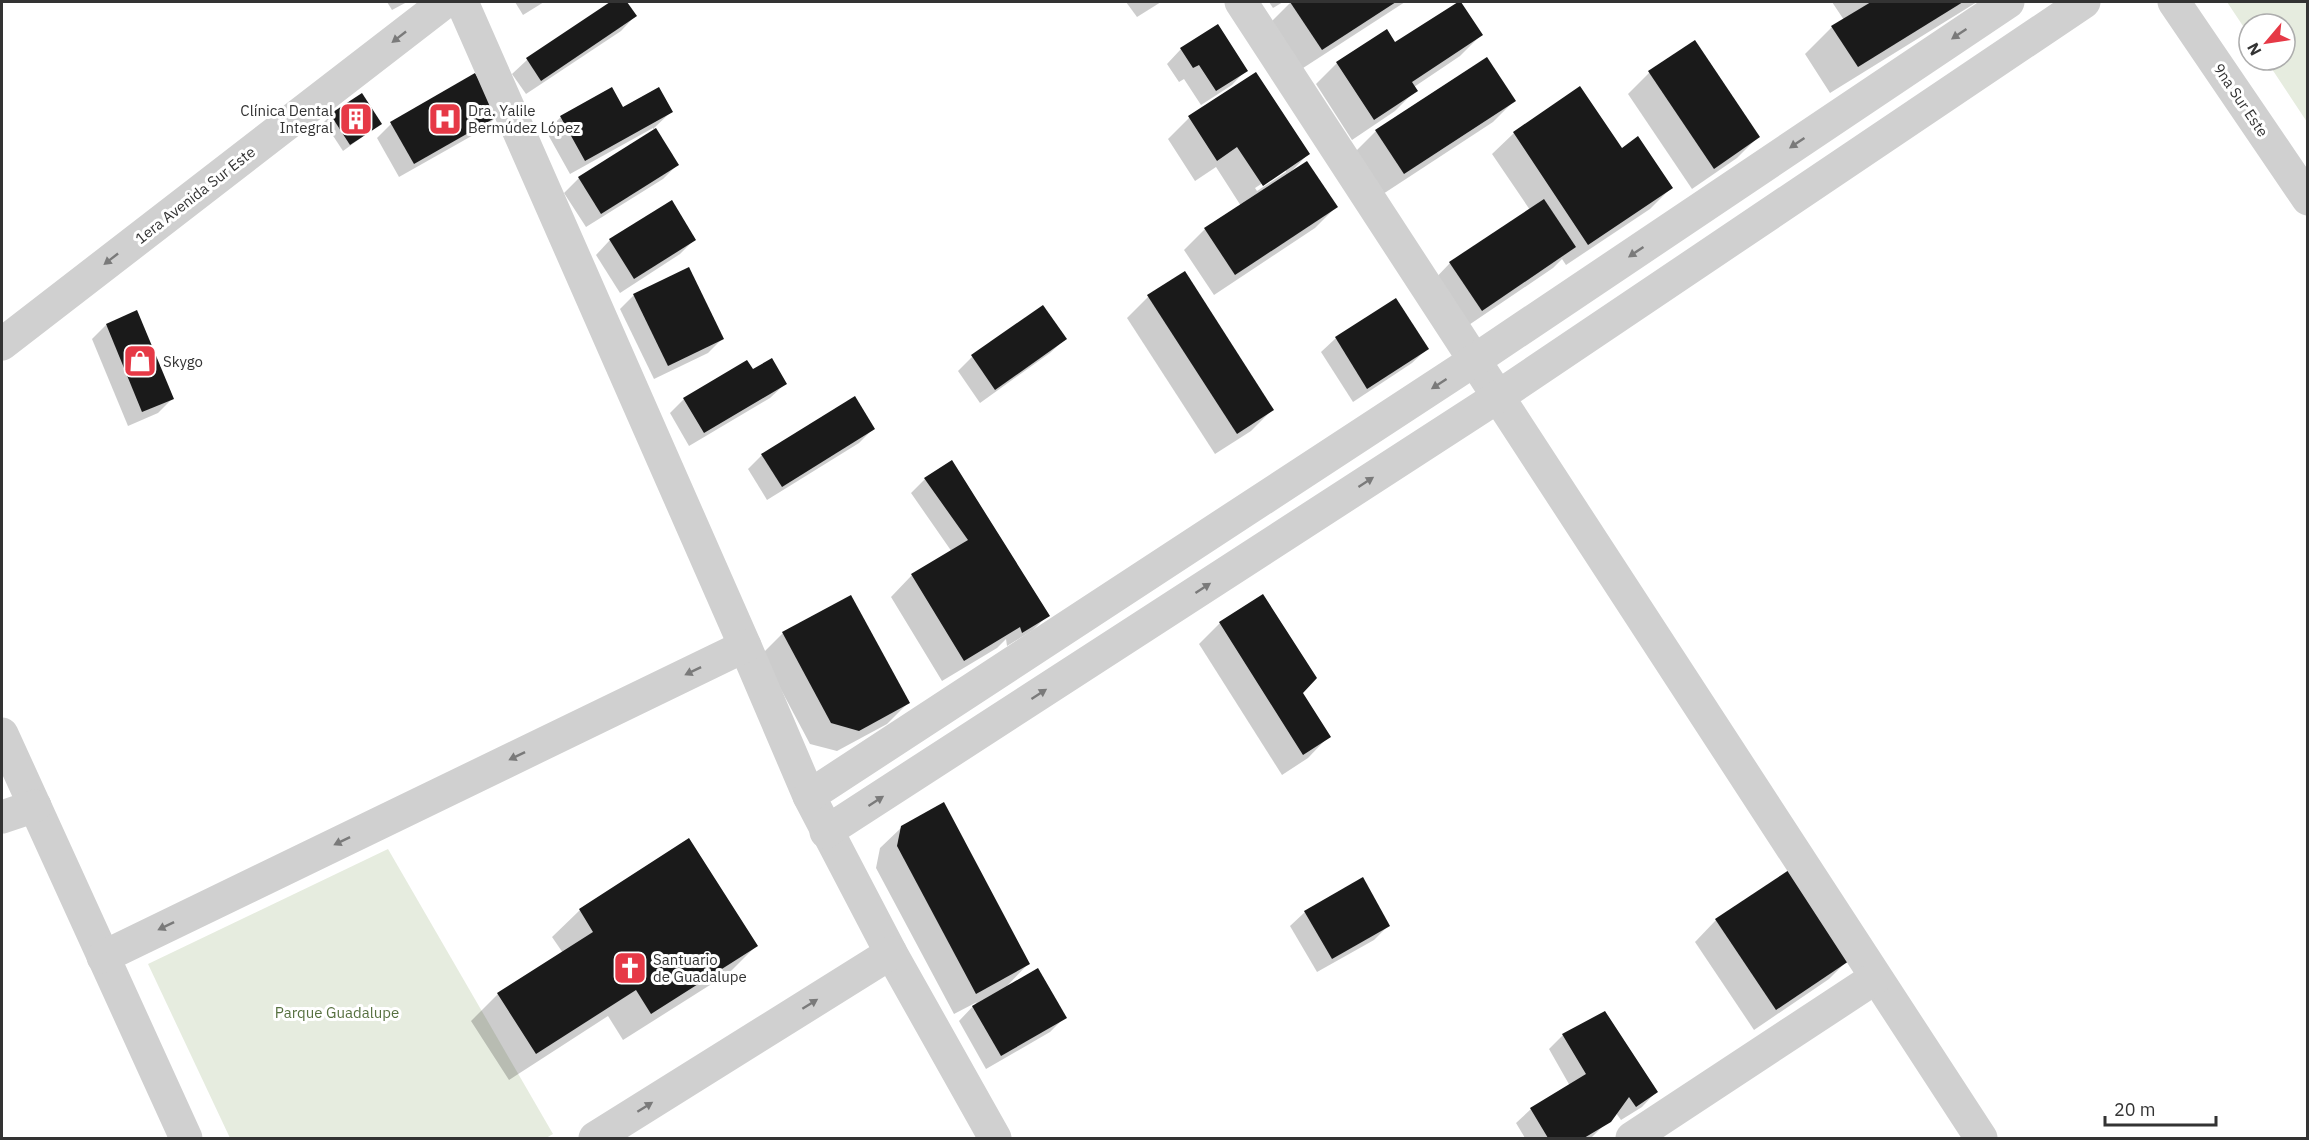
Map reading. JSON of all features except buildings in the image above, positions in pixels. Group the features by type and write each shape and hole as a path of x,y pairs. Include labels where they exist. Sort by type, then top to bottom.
{"street":[{"name":"1era Avenida Sur Este","path":"2,344 445,2"},
{"path":"462,2 809,796 891,953 995,1138"},
{"path":"1241,2 1981,1138"},
{"path":"809,796 1475,360 2008,2"},
{"path":"826,832 1499,396 2084,2"},
{"name":"9na Sur Este","path":"2174,2 2307,199"},
{"path":"103,957 745,646"},
{"path":"2,734 186,1138"},
{"path":"2,817 34,806"},
{"path":"595,1138 891,953"},
{"path":"1632,1138 1875,978"}],"green space":[{"path":"2227,2 2307,2 2307,122 2274,72 2297,72 2297,12 2237,12 2237,17"},
{"name":"Parque Guadalupe","path":"388,849 553,1134 546,1138 230,1138 148,964"}],"place":[{"name":"Clínica Dental Integral","path":"356,119"},
{"name":"Dra. Yalile Bermúdez López","path":"445,119"},
{"name":"Skygo","path":"140,361"},
{"name":"Santuario de Guadalupe","path":"630,968"}]}
